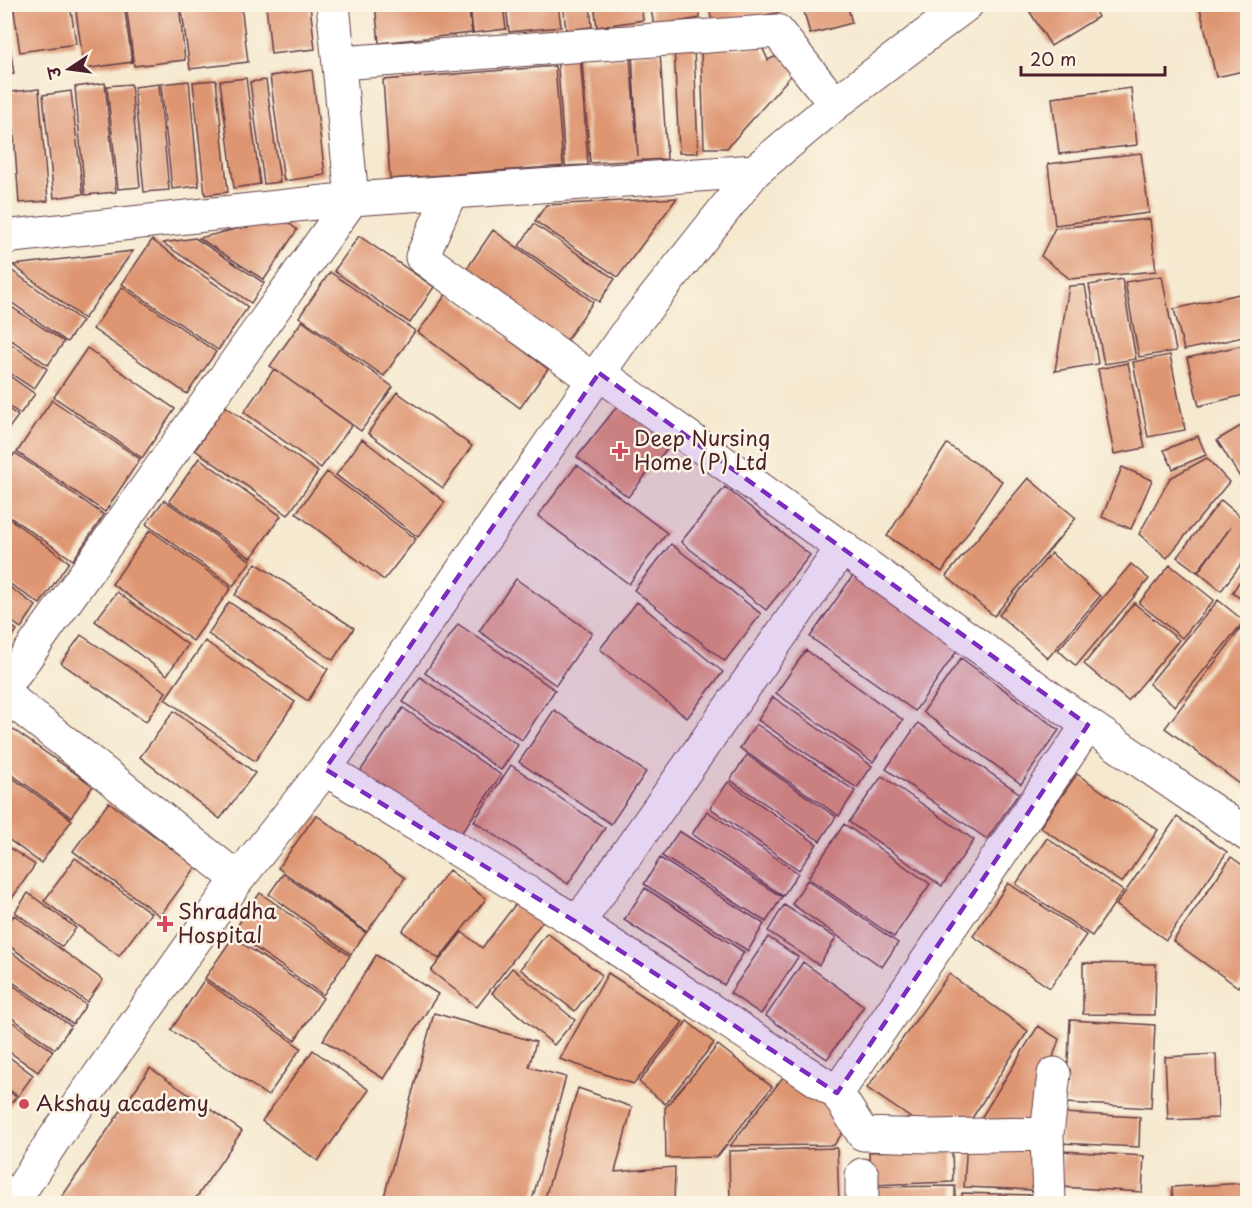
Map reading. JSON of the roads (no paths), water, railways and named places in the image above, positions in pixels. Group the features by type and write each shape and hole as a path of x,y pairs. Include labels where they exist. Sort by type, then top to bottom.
{"street":[{"path":"4,688 352,200 333,4"},
{"path":"12,1203 52,1142 238,879 325,769 625,335 755,171 835,104 967,4"},
{"path":"340,63 777,31 835,104"},
{"path":"4,237 352,200 755,171"},
{"path":"450,193 422,257 843,547 1088,725 1248,835"},
{"path":"578,923 843,547"},
{"path":"4,694 238,879"},
{"path":"837,1094 1088,725"},
{"path":"325,769 578,923 837,1094 863,1134 930,1136 1047,1134"},
{"path":"1049,1203 1047,1134 1054,1074"}],"place":[{"name":"Deep Nursing Home (P) Ltd","path":"620,451"},
{"name":"Shraddha Hospital","path":"165,924"},
{"name":"Akshay academy","path":"24,1104"}]}
